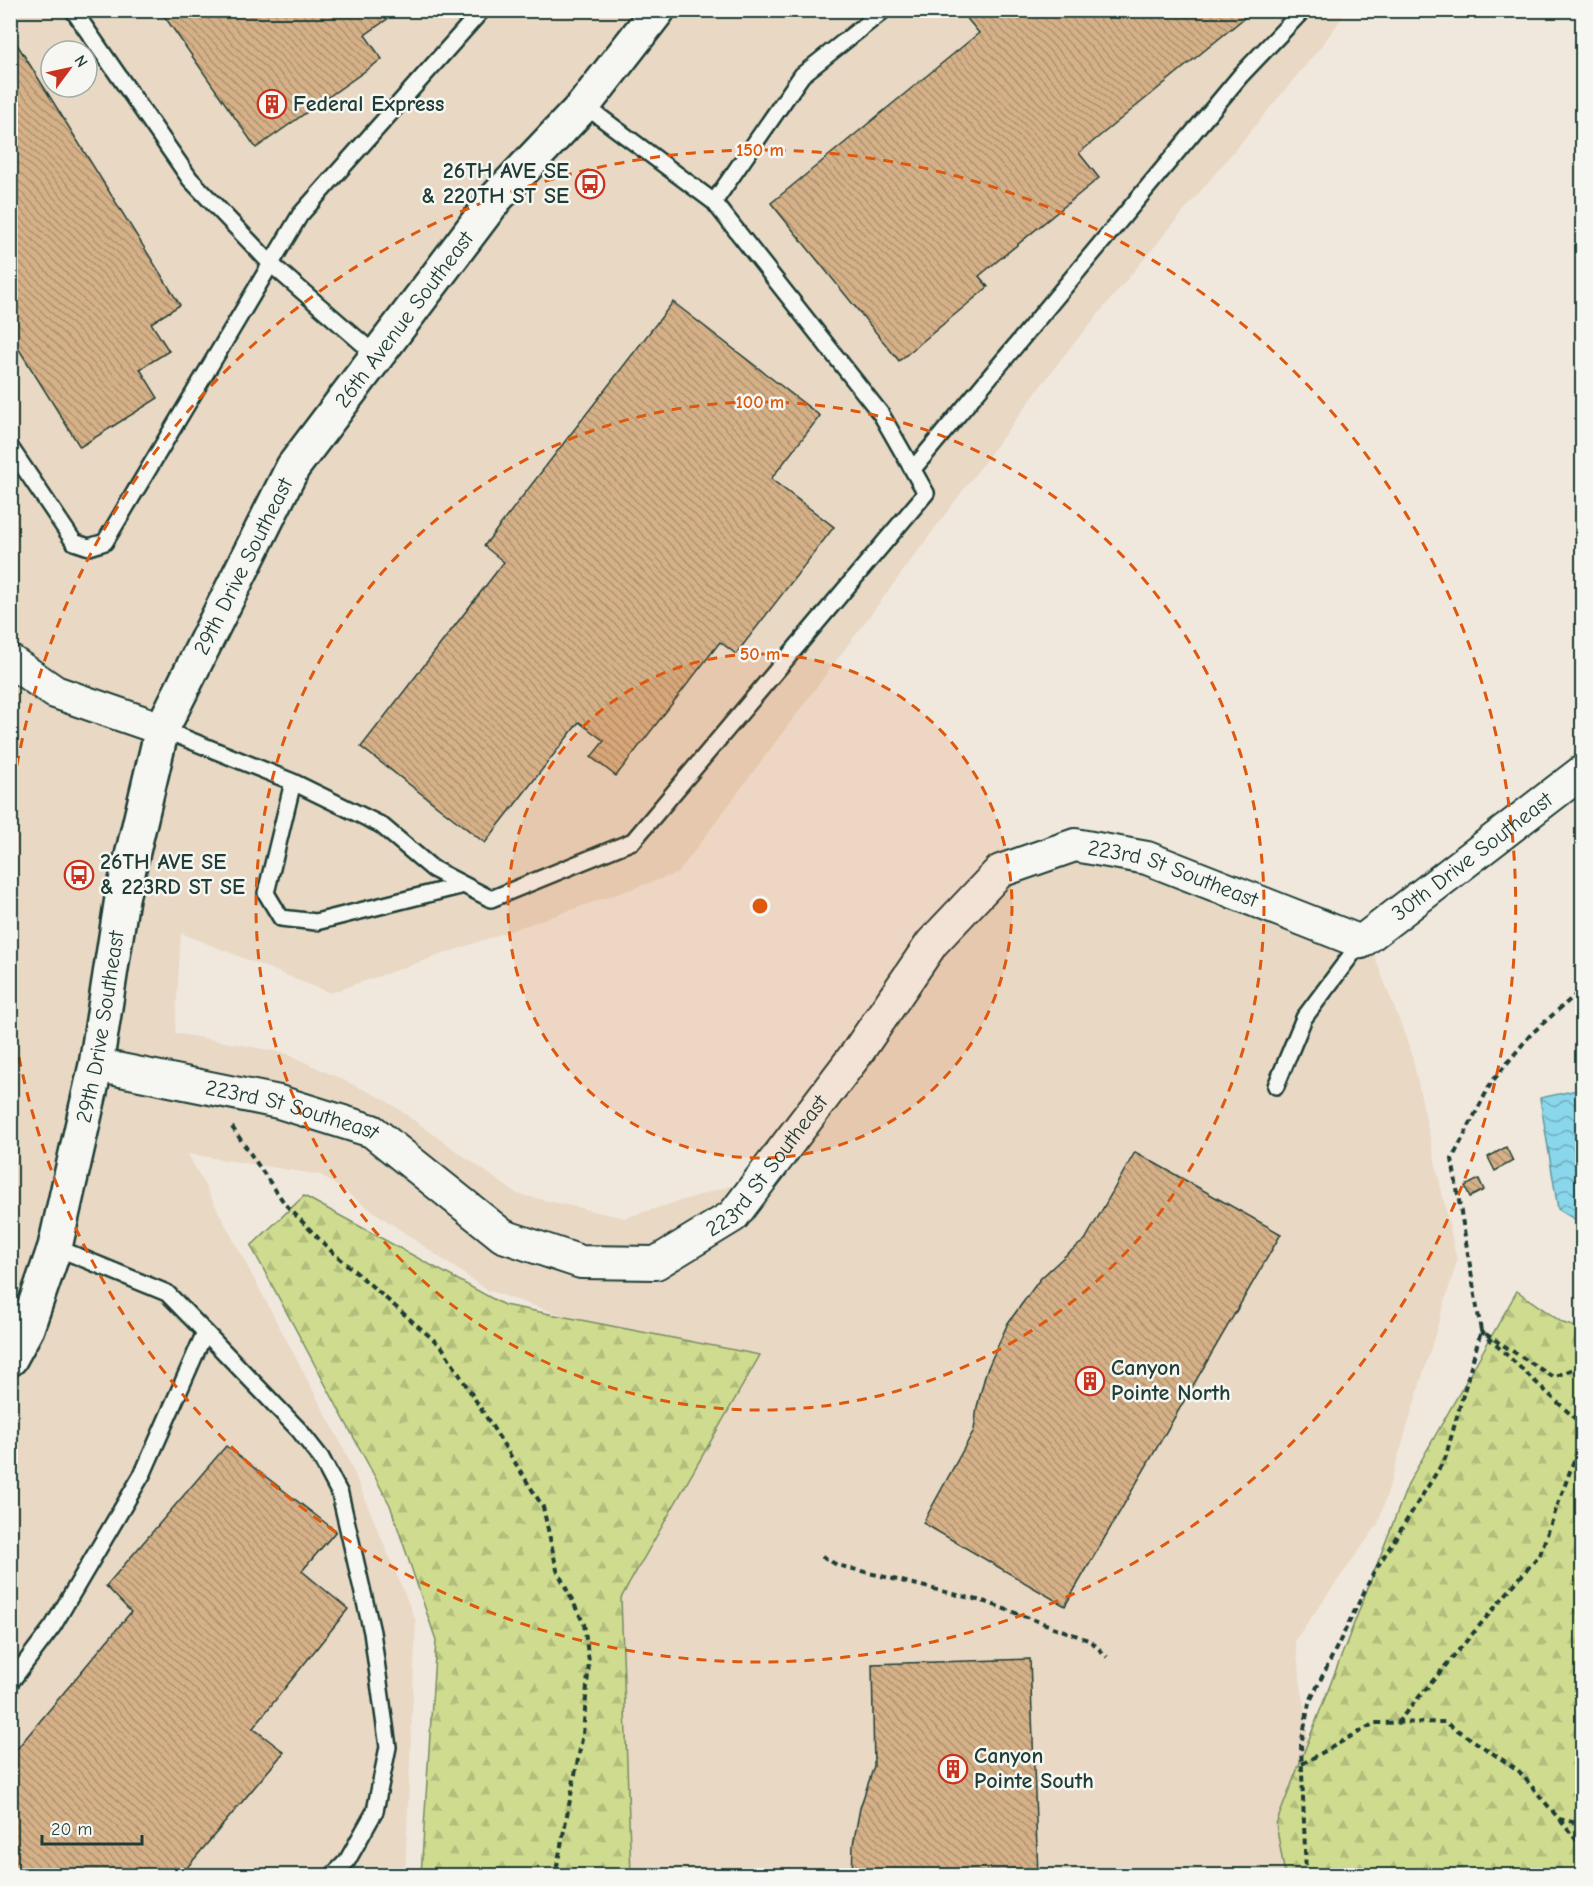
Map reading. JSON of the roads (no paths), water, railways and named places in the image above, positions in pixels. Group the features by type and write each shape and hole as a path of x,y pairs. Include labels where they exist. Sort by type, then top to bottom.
{"street":[{"name":"26th Avenue Southeast","path":"293,467 496,198 584,105 658,10"},
{"name":"29th Drive Southeast","path":"10,1359 19,1326 55,1247 96,1065 122,898 162,729 293,467"},
{"path":"10,661 55,692 162,729"},
{"name":"30th Drive Southeast","path":"1361,942 1582,772"},
{"name":"223rd St Southeast","path":"96,1065 279,1102 372,1131 503,1236 581,1262 656,1263 732,1216 857,1053 932,944 1000,871 1075,845 1147,858 1361,942"}],"lane":[{"path":"73,10 189,179 271,264 377,356"},
{"path":"10,447 74,542 89,547 105,542 300,215 482,10"},
{"path":"714,202 802,75 884,10"},
{"path":"913,470 1241,75 1302,10"},
{"path":"162,729 293,782 381,825 433,869 491,899 633,841 926,493 881,414 714,202 584,105"},
{"path":"293,782 266,893 281,918 316,922 464,885"},
{"path":"1276,1086 1304,1018 1361,942"},
{"path":"55,1247 167,1293 299,1430 321,1458 340,1494 370,1620 388,1747 375,1811 347,1861 332,1875"},
{"path":"10,1683 54,1626 143,1473 205,1332"}],"water":[{"path":"1582,1089 1582,1224 1558,1209 1540,1098"}],"place":[{"name":"Federal Express","path":"272,104"},
{"name":"26TH AVE SE & 220TH ST SE","path":"590,184"},
{"name":"26TH AVE SE & 223RD ST SE","path":"79,875"},
{"name":"Canyon Pointe North","path":"1090,1381"},
{"name":"Canyon Pointe South","path":"953,1769"}]}
